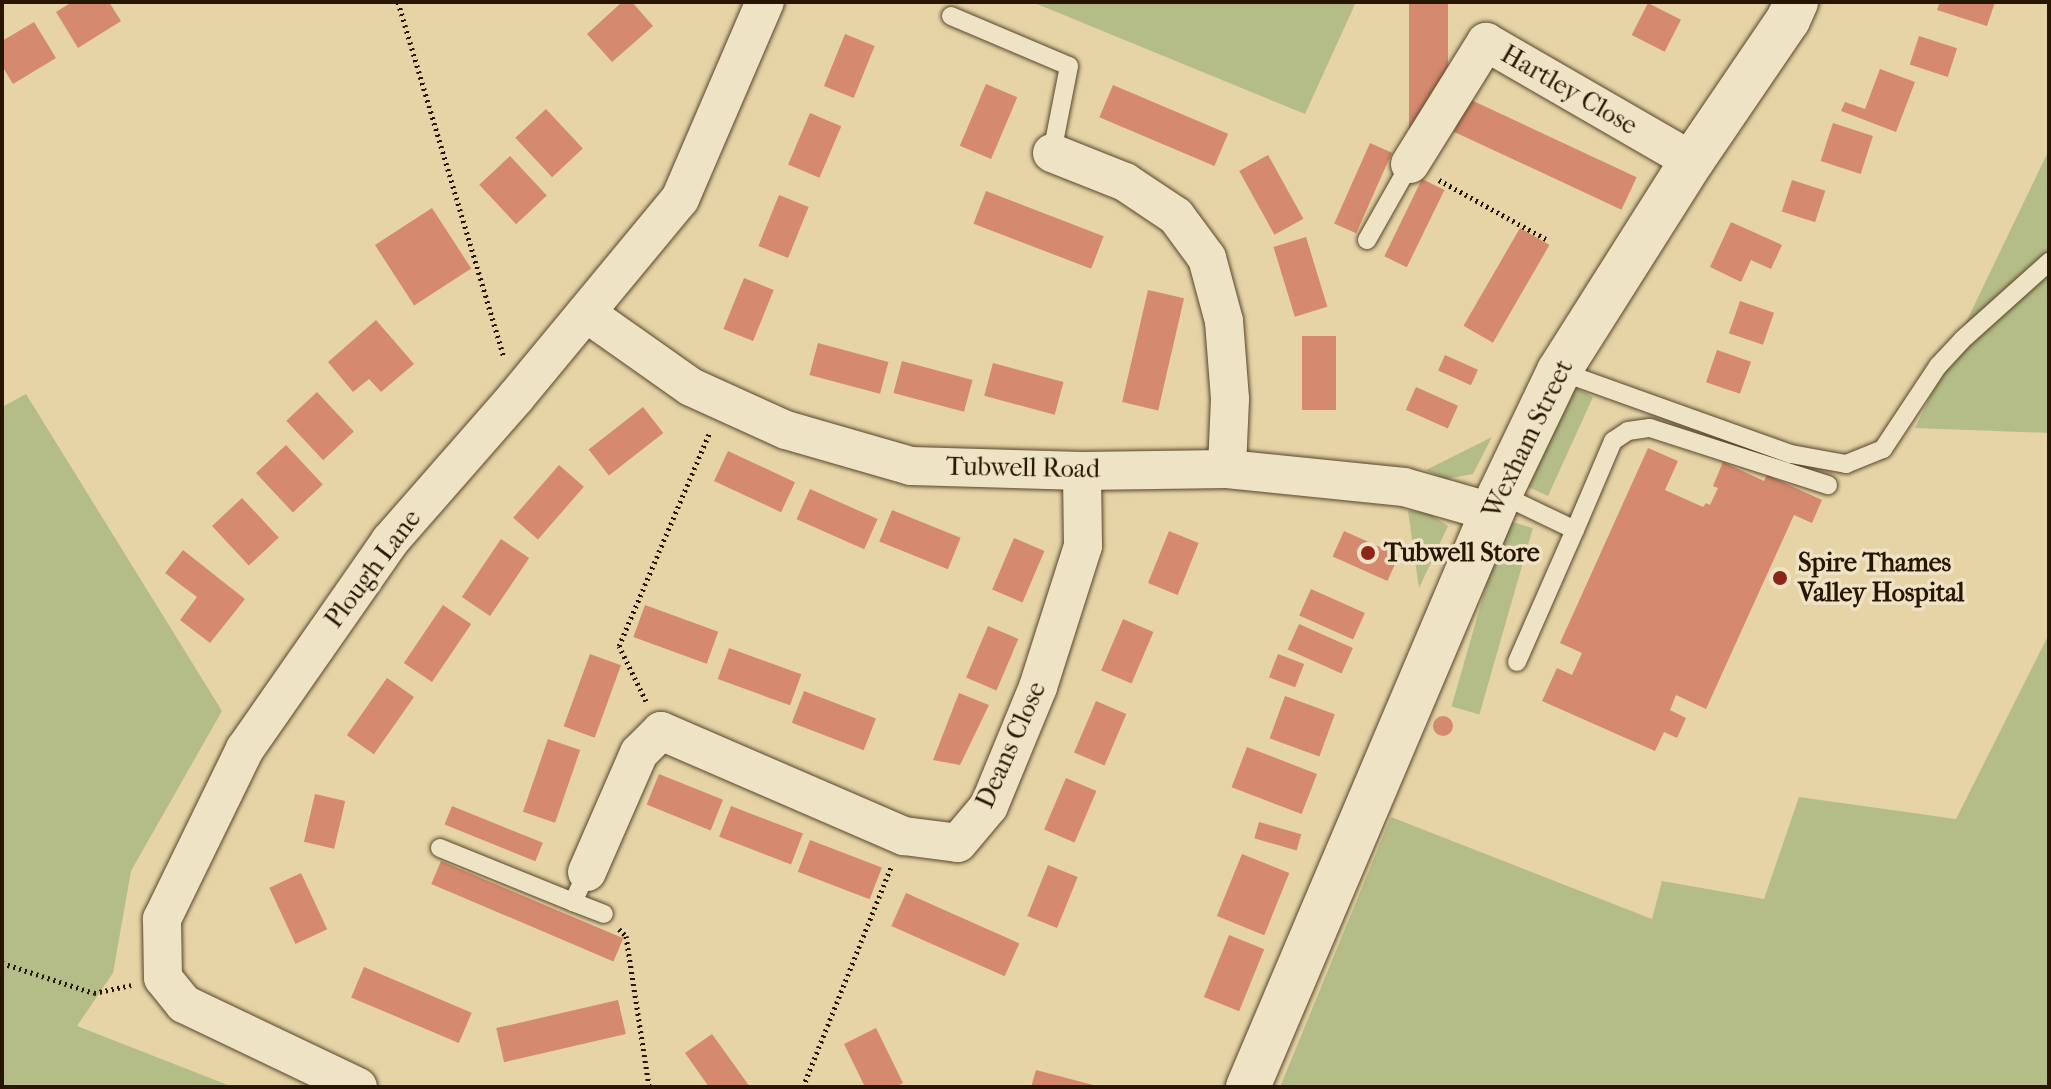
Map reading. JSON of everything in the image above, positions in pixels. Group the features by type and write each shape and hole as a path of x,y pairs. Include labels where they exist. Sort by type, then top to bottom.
{"street":[{"name":"Plough Lane","path":"163,978 162,919 245,749 390,541 516,397 680,199 765,2"},
{"name":"Wexham Street","path":"1248,1087 1496,503 1559,371 1692,161 1788,20 1796,2"},
{"name":"Hartley Close","path":"1410,164 1486,42 1692,161"},
{"path":"1052,153 1125,182 1176,216 1207,258 1224,321 1230,399 1227,469"},
{"name":"Tubwell Road","path":"586,313 691,387 786,430 911,466 1082,471 1227,469 1404,487 1496,503"},
{"name":"Deans Close","path":"661,731 904,836 958,843 989,806 1038,687 1083,546 1082,471"},
{"path":"580,887 639,753 661,731"},
{"path":"163,978 184,1004 358,1087"}],"lane":[{"path":"951,16 1069,66 1052,153"},
{"path":"1367,240 1410,164"},
{"path":"1559,371 1791,454 1846,464 1883,449 1938,366 1962,340 2049,262"},
{"path":"1517,662 1613,441 1628,431 1650,428 1828,485"},
{"path":"1496,503 1575,530"},
{"path":"440,848 580,887 604,914"}],"path":[{"path":"398,2 516,397"},
{"path":"1410,164 1546,239"},
{"path":"661,731 619,646 723,401"},
{"path":"803,1087 904,836"},
{"path":"604,914 626,936 649,1087"},
{"path":"2,963 94,993 163,978"}],"green space":[{"path":"1032,2 1356,2 1305,114"},
{"path":"2049,150 2049,433 1915,428"},
{"path":"1566,383 1593,397 1548,496 1528,487 1523,469"},
{"path":"26,394 222,711 131,871 113,973 77,1026 233,1087 2,1087 2,407"},
{"path":"1492,437 1473,474 1446,479 1426,470"},
{"path":"1408,511 1427,512 1448,526 1419,588"},
{"path":"1505,520 1533,528 1479,714 1452,706"},
{"path":"2049,634 2049,1087 1280,1087 1391,817 1652,919 1662,881 1764,899 1799,797 1956,819"}],"building":[{"path":"72,2 109,2 121,21 78,48 56,12"},
{"path":"622,2 632,2 653,26 612,62 587,34"},
{"path":"1409,2 1448,2 1448,133 1409,133"},
{"path":"1940,2 1995,2 1987,26 1937,10"},
{"path":"1648,3 1681,20 1665,52 1632,35"},
{"path":"34,22 56,58 13,84 2,66 2,41"},
{"path":"845,34 875,46 854,98 824,86"},
{"path":"1919,36 1957,48 1948,77 1910,65"},
{"path":"1880,69 1915,82 1896,132 1841,111 1845,102 1865,109"},
{"path":"986,84 1017,97 991,159 960,146"},
{"path":"1113,85 1228,134 1214,166 1099,117"},
{"path":"1469,99 1637,177 1621,210 1454,132"},
{"path":"546,109 583,148 552,177 515,138"},
{"path":"810,113 841,126 819,178 788,165"},
{"path":"1833,123 1873,136 1861,174 1821,161"},
{"path":"1370,143 1392,153 1356,233 1334,223"},
{"path":"1268,155 1303,219 1275,235 1239,171"},
{"path":"510,156 547,195 516,224 479,185"},
{"path":"1422,179 1444,190 1407,267 1384,256"},
{"path":"1792,180 1825,191 1815,222 1782,211"},
{"path":"986,191 1104,236 1091,269 973,224"},
{"path":"779,195 809,207 788,258 758,246"},
{"path":"432,208 471,268 414,305 375,245"},
{"path":"1731,222 1782,245 1771,269 1751,260 1741,282 1710,267"},
{"path":"1520,228 1549,245 1493,343 1464,326"},
{"path":"1306,237 1327,307 1295,317 1273,247"},
{"path":"744,278 774,290 753,341 723,329"},
{"path":"1148,290 1184,298 1158,410 1122,402"},
{"path":"1740,301 1774,313 1763,345 1729,333"},
{"path":"376,320 414,364 381,392 369,379 353,392 328,362"},
{"path":"1302,336 1336,336 1336,410 1302,410"},
{"path":"818,343 889,362 880,394 809,375"},
{"path":"1717,350 1751,362 1740,394 1706,382"},
{"path":"1445,355 1478,370 1471,385 1438,371"},
{"path":"902,361 973,380 964,412 893,393"},
{"path":"993,363 1064,382 1055,415 984,396"},
{"path":"1416,387 1458,406 1448,429 1406,410"},
{"path":"317,392 354,431 323,460 286,421"},
{"path":"643,407 663,433 609,475 589,449"},
{"path":"286,445 323,484 293,512 256,473"},
{"name":"Spire Thames Valley Hospital","path":"1648,448 1678,461 1665,490 1703,507 1706,503 1710,505 1718,488 1713,486 1723,462 1764,481 1767,475 1822,500 1812,523 1794,515 1706,709 1676,695 1670,710 1686,718 1677,738 1664,732 1655,751 1542,701 1557,668 1572,675 1582,653 1560,643"},
{"path":"728,451 795,482 781,512 714,481"},
{"path":"559,465 584,487 538,539 513,518"},
{"path":"810,489 878,519 864,549 797,519"},
{"path":"242,498 279,537 249,565 212,526"},
{"path":"892,510 961,538 948,569 879,542"},
{"path":"1169,531 1199,543 1178,595 1148,583"},
{"path":"1344,531 1399,555 1387,581 1333,557"},
{"path":"1014,538 1044,551 1022,602 992,590"},
{"path":"501,539 529,558 490,616 462,597"},
{"path":"183,550 245,599 210,643 180,620 197,597 165,573"},
{"path":"1311,589 1365,613 1353,639 1299,615"},
{"path":"443,605 471,624 432,682 404,663"},
{"path":"645,605 718,632 707,664 633,637"},
{"path":"1123,619 1153,632 1131,683 1101,671"},
{"path":"1299,624 1353,648 1342,674 1288,650"},
{"path":"988,626 1018,639 996,690 966,678"},
{"path":"729,648 801,674 790,705 718,679"},
{"path":"590,654 621,665 595,738 564,726"},
{"path":"1278,654 1304,664 1295,687 1269,677"},
{"path":"387,678 414,697 374,754 347,735"},
{"path":"804,691 876,719 864,750 792,723"},
{"path":"959,693 989,705 960,765 933,760"},
{"path":"1285,696 1335,714 1319,756 1270,738"},
{"path":"1096,701 1126,714 1104,765 1074,753"},
{"path":"1439,716 1447,716 1453,726 1447,736 1439,736 1433,730 1433,722"},
{"path":"548,739 580,750 555,823 523,812"},
{"path":"1247,747 1317,774 1302,814 1232,787"},
{"path":"659,774 723,800 711,830 647,805"},
{"path":"1066,778 1096,791 1074,842 1044,830"},
{"path":"315,794 345,801 334,849 304,842"},
{"path":"452,806 543,843 535,861 445,825"},
{"path":"731,806 803,834 791,864 719,837"},
{"path":"1259,822 1301,834 1297,850 1254,838"},
{"path":"810,840 882,868 870,899 798,872"},
{"path":"1242,854 1289,873 1264,935 1217,916"},
{"path":"441,861 623,938 613,961 431,884"},
{"path":"1048,865 1078,877 1057,928 1027,916"},
{"path":"301,873 327,929 295,944 269,888"},
{"path":"906,893 1019,943 1005,976 891,926"},
{"path":"1229,935 1264,949 1239,1011 1204,997"},
{"path":"364,967 472,1013 459,1043 351,997"},
{"path":"618,1000 626,1034 504,1062 496,1028"},
{"path":"876,1028 903,1083 895,1087 865,1087 844,1044"},
{"path":"712,1034 750,1087 709,1087 685,1053"},
{"path":"1036,1070 1097,1086 1097,1087 1031,1087"}],"place":[{"name":"Tubwell Store","path":"1368,553"},
{"name":"Spire Thames Valley Hospital","path":"1780,578"}]}
